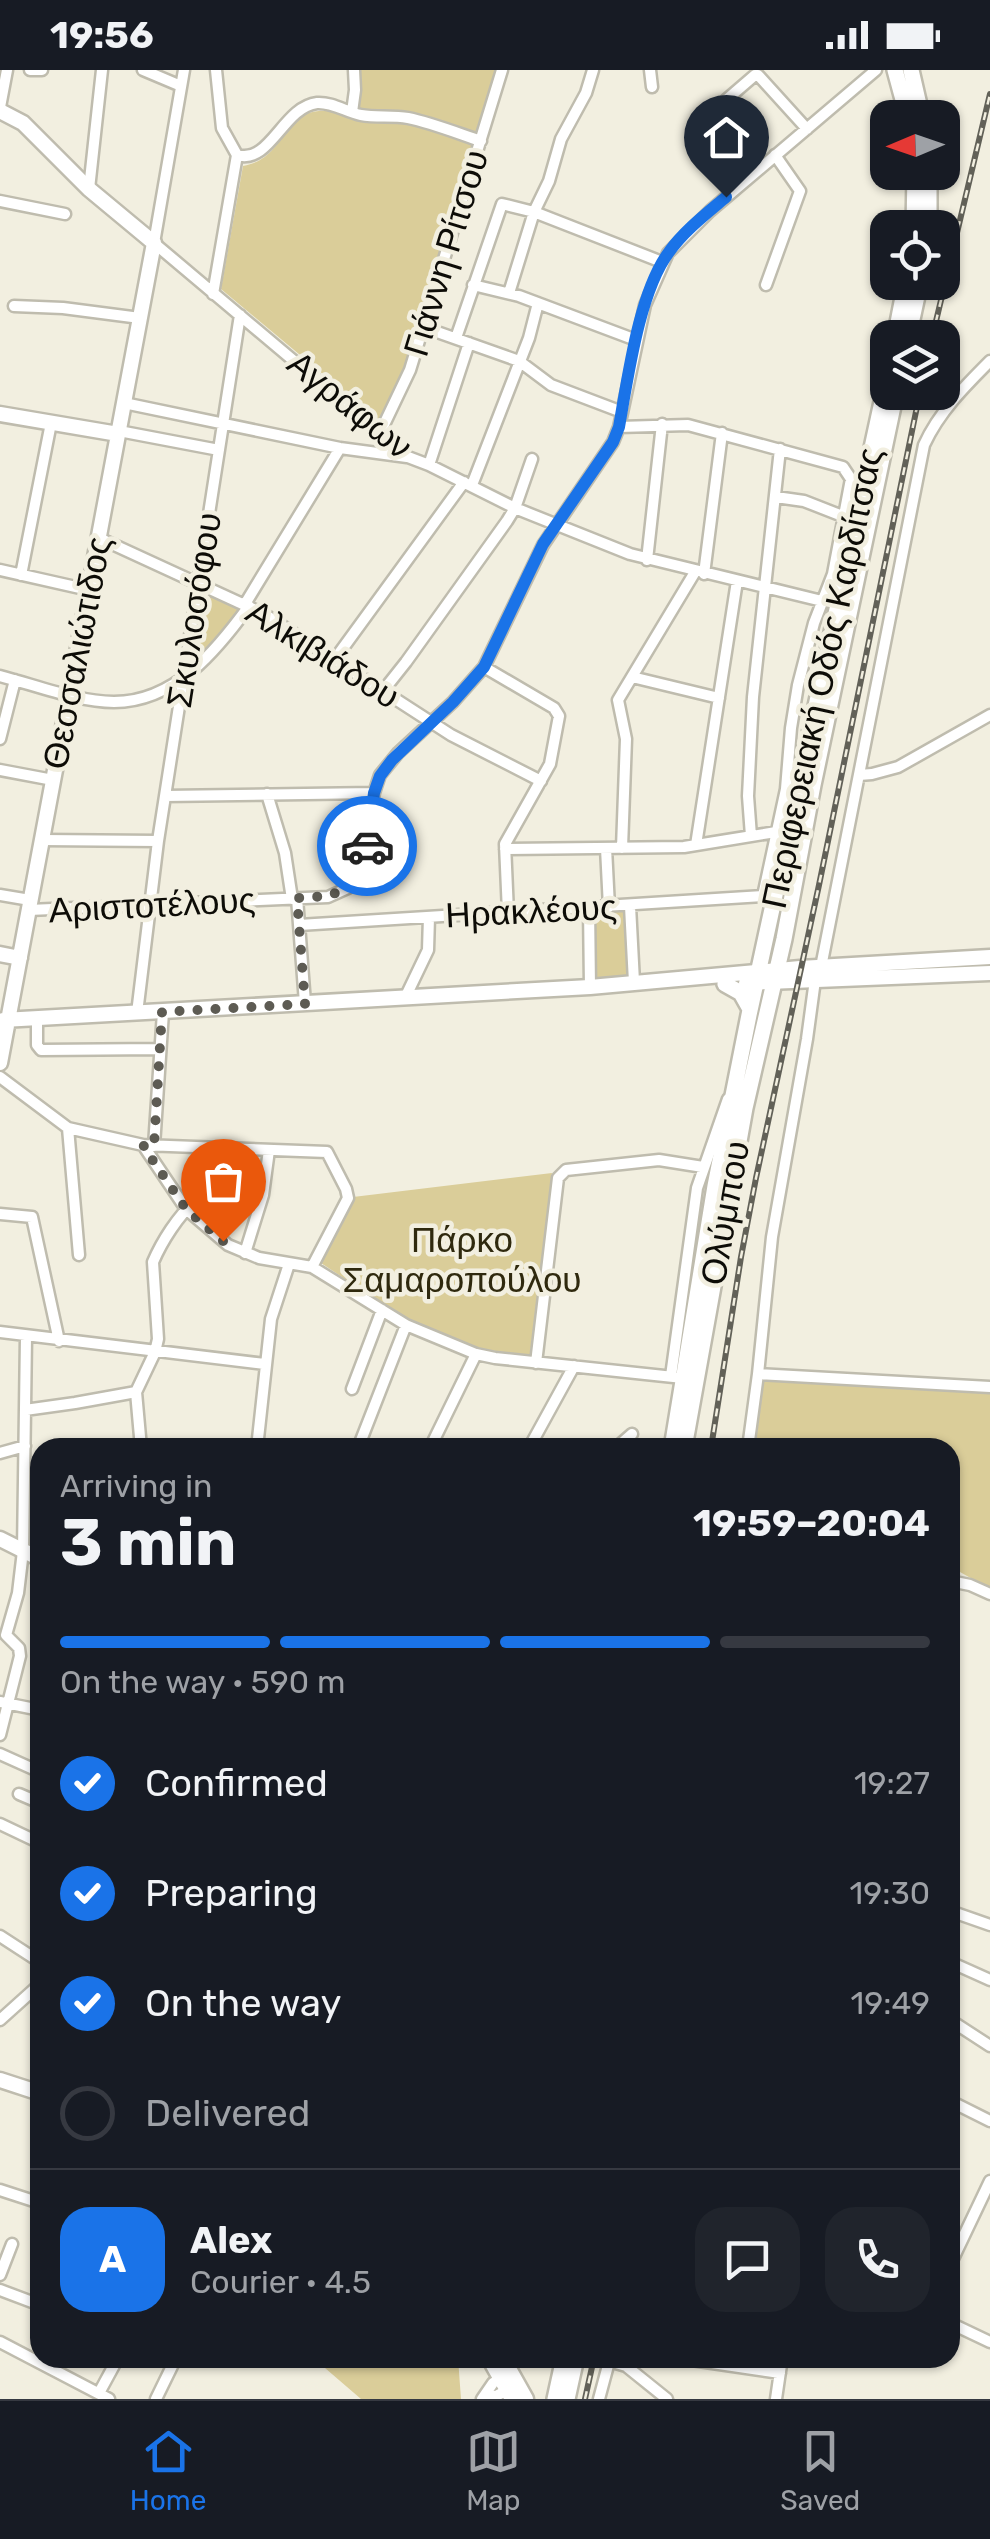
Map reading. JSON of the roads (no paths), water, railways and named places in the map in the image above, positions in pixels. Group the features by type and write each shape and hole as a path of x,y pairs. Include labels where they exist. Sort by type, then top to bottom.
{"main road":[{"path":"895,70 903,100"},
{"path":"911,70 918,100"},
{"name":"Αγράφων","path":"0,109 23,123 89,189 154,243"},
{"name":"Θεσσαλιώτιδος","path":"0,1063 4,1020 20,958 154,243"},
{"name":"Περιφερειακή Οδός Καρδίτσας","path":"758,977 880,410"},
{"name":"Περιφερειακή Οδός Καρδίτσας","path":"776,976 892,410"},
{"path":"0,414 118,432"},
{"path":"0,954 20,958"},
{"path":"4,1020 961,966 990,957"},
{"path":"961,966 990,972"},
{"name":"Ολύμπου","path":"686,1438 734,1162 776,976"},
{"path":"596,986 623,990 725,984 758,977"},
{"name":"Ολύμπου","path":"673,1438 677,1377 758,977"},
{"path":"725,984 741,993 750,1009"},
{"path":"0,1538 30,1554"},
{"path":"1,2080 30,2090"},
{"path":"555,2399 562,2368"},
{"path":"567,2399 574,2368"},
{"path":"510,2385 526,2399"}],"street":[{"path":"0,109 7,70"},
{"path":"30,70 42,70"},
{"path":"89,189 102,70"},
{"path":"143,70 181,86"},
{"path":"154,243 184,70"},
{"path":"213,294 238,155 222,124 216,70"},
{"path":"352,112 354,70"},
{"name":"Γιάννη Ρίτσου","path":"380,433 407,378 502,70"},
{"path":"509,293 563,135 586,93 593,70"},
{"path":"650,70 652,86"},
{"name":"Αριστοτέλους","path":"0,895 30,905 294,898 338,894 356,880 365,855 374,793 386,766 484,667 536,557 619,427 645,305 662,262 682,237 876,70"},
{"path":"726,100 758,75 807,128"},
{"path":"238,155 258,153 293,115 317,103 368,116 408,118 482,141"},
{"path":"766,285 800,192 775,156"},
{"path":"0,201 65,214"},
{"path":"456,338 503,204 534,212 662,262"},
{"name":"Αγράφων","path":"154,243 408,457 514,508 647,560 822,601"},
{"path":"474,285 509,293 636,340"},
{"path":"335,659 468,484 529,338 538,303"},
{"path":"14,306 140,318"},
{"name":"Σκυλοσόφου","path":"136,1014 158,841 240,315"},
{"path":"423,327 519,361 551,385 622,412"},
{"path":"429,465 469,343"},
{"path":"749,1438 772,1236 818,973 924,444 943,413 990,361"},
{"path":"124,403 340,448 408,457"},
{"path":"21,575 51,423"},
{"path":"647,560 662,424"},
{"path":"505,849 696,845 776,832 786,789 798,685 833,574 850,479 843,467 688,425 619,427"},
{"path":"118,432 219,450"},
{"path":"622,848 626,739 618,704 621,693 700,573 722,433"},
{"path":"0,676 112,702 136,700 184,676 218,647 247,605 340,448"},
{"path":"752,836 748,778 780,449"},
{"path":"382,690 478,563 514,508 532,459"},
{"path":"776,497 804,500 845,518"},
{"name":"Αλκιβιάδου","path":"99,538 247,605 431,723 541,780"},
{"path":"0,570 89,590"},
{"path":"696,845 737,581"},
{"path":"484,667 557,710 560,718 552,758 505,842 508,912"},
{"path":"632,678 719,698"},
{"path":"0,740 14,680"},
{"path":"859,774 898,767 990,715"},
{"path":"0,770 53,780"},
{"path":"165,796 374,793"},
{"path":"267,794 285,853 299,924 305,1004"},
{"name":"Ηρακλέους","path":"299,924 763,896 776,832"},
{"path":"42,840 158,841"},
{"path":"606,848 609,907"},
{"path":"630,906 634,982"},
{"path":"589,908 596,986"},
{"path":"405,998 428,950 430,917"},
{"path":"162,1012 148,1146 190,1205 223,1241 245,1253 312,1266 406,1325 476,1354 506,1360 677,1377 697,1188 737,1080"},
{"path":"37,1019 38,1045 42,1050 160,1049"},
{"path":"0,1078 68,1128 148,1146 327,1152 348,1198 312,1266"},
{"path":"68,1128 79,1255"},
{"path":"245,1253 263,1194 269,1150"},
{"path":"536,1363 560,1174 566,1170 660,1160 702,1168"},
{"path":"140,1438 136,1392 158,1340 153,1262 190,1205"},
{"path":"0,1214 32,1217 59,1340"},
{"path":"258,1438 271,1320 289,1264"},
{"path":"352,1389 382,1310"},
{"path":"362,1438 406,1325"},
{"path":"0,1332 265,1364"},
{"path":"0,1736 4,1703 20,1656 19,1648 6,1631 18,1593 24,1551 26,1336"},
{"path":"435,1438 476,1354"},
{"path":"534,1438 574,1366"},
{"path":"758,1374 990,1387"},
{"path":"25,1410 136,1392"},
{"path":"627,1438 632,1434"},
{"path":"0,1452 26,1446"},
{"path":"25,1486 30,1485"},
{"path":"960,1583 990,1594"},
{"path":"4,1703 30,1708"},
{"path":"0,1754 30,1768"},
{"path":"19,1794 30,1799"},
{"path":"0,1824 30,1838"},
{"path":"960,1915 990,1925"},
{"path":"0,1936 30,1956"},
{"path":"960,1966 990,1980"},
{"path":"0,2020 30,1993"},
{"path":"960,2026 990,2046"},
{"path":"0,2089 1,2080"},
{"path":"960,2106 990,2122"},
{"path":"960,2244 990,2181"},
{"path":"0,2190 30,2200"},
{"path":"0,2276 12,2244"},
{"path":"0,2290 30,2300"},
{"path":"960,2328 990,2342"},
{"path":"0,2342 30,2351"},
{"path":"60,2368 104,2396 114,2368"},
{"path":"156,2399 171,2368"},
{"path":"599,2399 607,2368"},
{"path":"628,2368 667,2399"},
{"path":"746,2368 780,2373"},
{"path":"776,2399 781,2368"},
{"path":"81,2399 88,2387"}],"railway":[{"path":"936,320 990,94"},
{"path":"713,1438 756,1178 916,410"},
{"path":"585,2399 592,2368"}],"park label":[{"name":"Πάρκο Σαμαροπούλου","path":"462,1260"}]}
